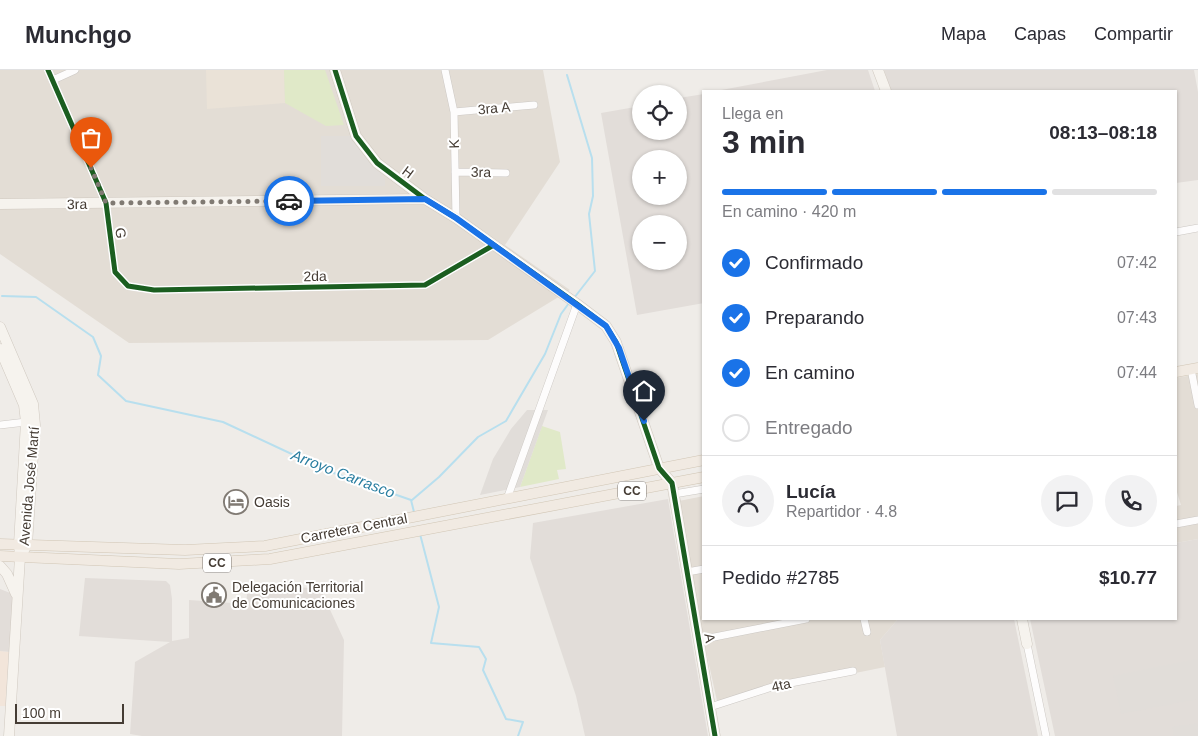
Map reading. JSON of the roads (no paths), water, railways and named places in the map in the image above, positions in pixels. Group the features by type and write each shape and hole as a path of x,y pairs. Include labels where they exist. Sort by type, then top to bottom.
{"main road":[{"path":"1177,372 1194,368"},
{"name":"Carretera Central","path":"0,544 185,550 266,546 702,460"},
{"name":"Carretera Central","path":"0,556 179,564 270,559 702,477"},
{"path":"179,564 185,550"}],"street":[{"name":"G","path":"48,70 106,203 115,272 128,286"},
{"path":"52,80 75,70"},
{"name":"H","path":"335,70 356,136 377,163 606,326 616,342 659,468"},
{"name":"K","path":"445,70 454,112 456,218"},
{"path":"878,70 886,90"},
{"name":"3ra A","path":"454,112 534,105"},
{"name":"3ra","path":"455,172 506,173"},
{"name":"3ra","path":"0,204 425,199"},
{"path":"1177,232 1198,228"},
{"name":"2da","path":"128,286 154,290 425,285 492,246"},
{"path":"507,499 577,304"},
{"name":"Avenida José Martí","path":"0,327 33,404 35,425 23,544 20,557 9,736"},
{"name":"Avenida José Martí","path":"0,350 24,405 26,422 23,544"},
{"path":"1194,368 1198,405"},
{"path":"0,425 26,422"},
{"path":"659,468 672,483"},
{"name":"A","path":"672,483 715,736"},
{"path":"674,494 702,489"},
{"path":"1177,524 1198,520"},
{"path":"0,566 14,587 18,600"},
{"path":"687,572 702,569"},
{"path":"699,640 801,620"},
{"path":"864,620 867,632"},
{"path":"1022,620 1046,736"},
{"name":"4ta","path":"710,707 775,686 853,671"}],"waterway":[{"path":"567,75 592,158 593,196 589,214 595,271 574,298"},
{"name":"Arroyo Carrasco","path":"2,296 36,297 93,337 101,356 98,375 126,401 223,422 328,471 411,500 414,512"},
{"path":"412,500 439,477 478,437 506,421 545,354 561,314 569,303"},
{"name":"Arroyo Carrasco","path":"420,534 439,607 431,643 479,647 486,659 483,670 506,719 523,722 518,736"}],"place":[{"name":"Oasis","path":"236,502"},
{"name":"Delegación Territorial de Comunicaciones","path":"214,595"}]}
